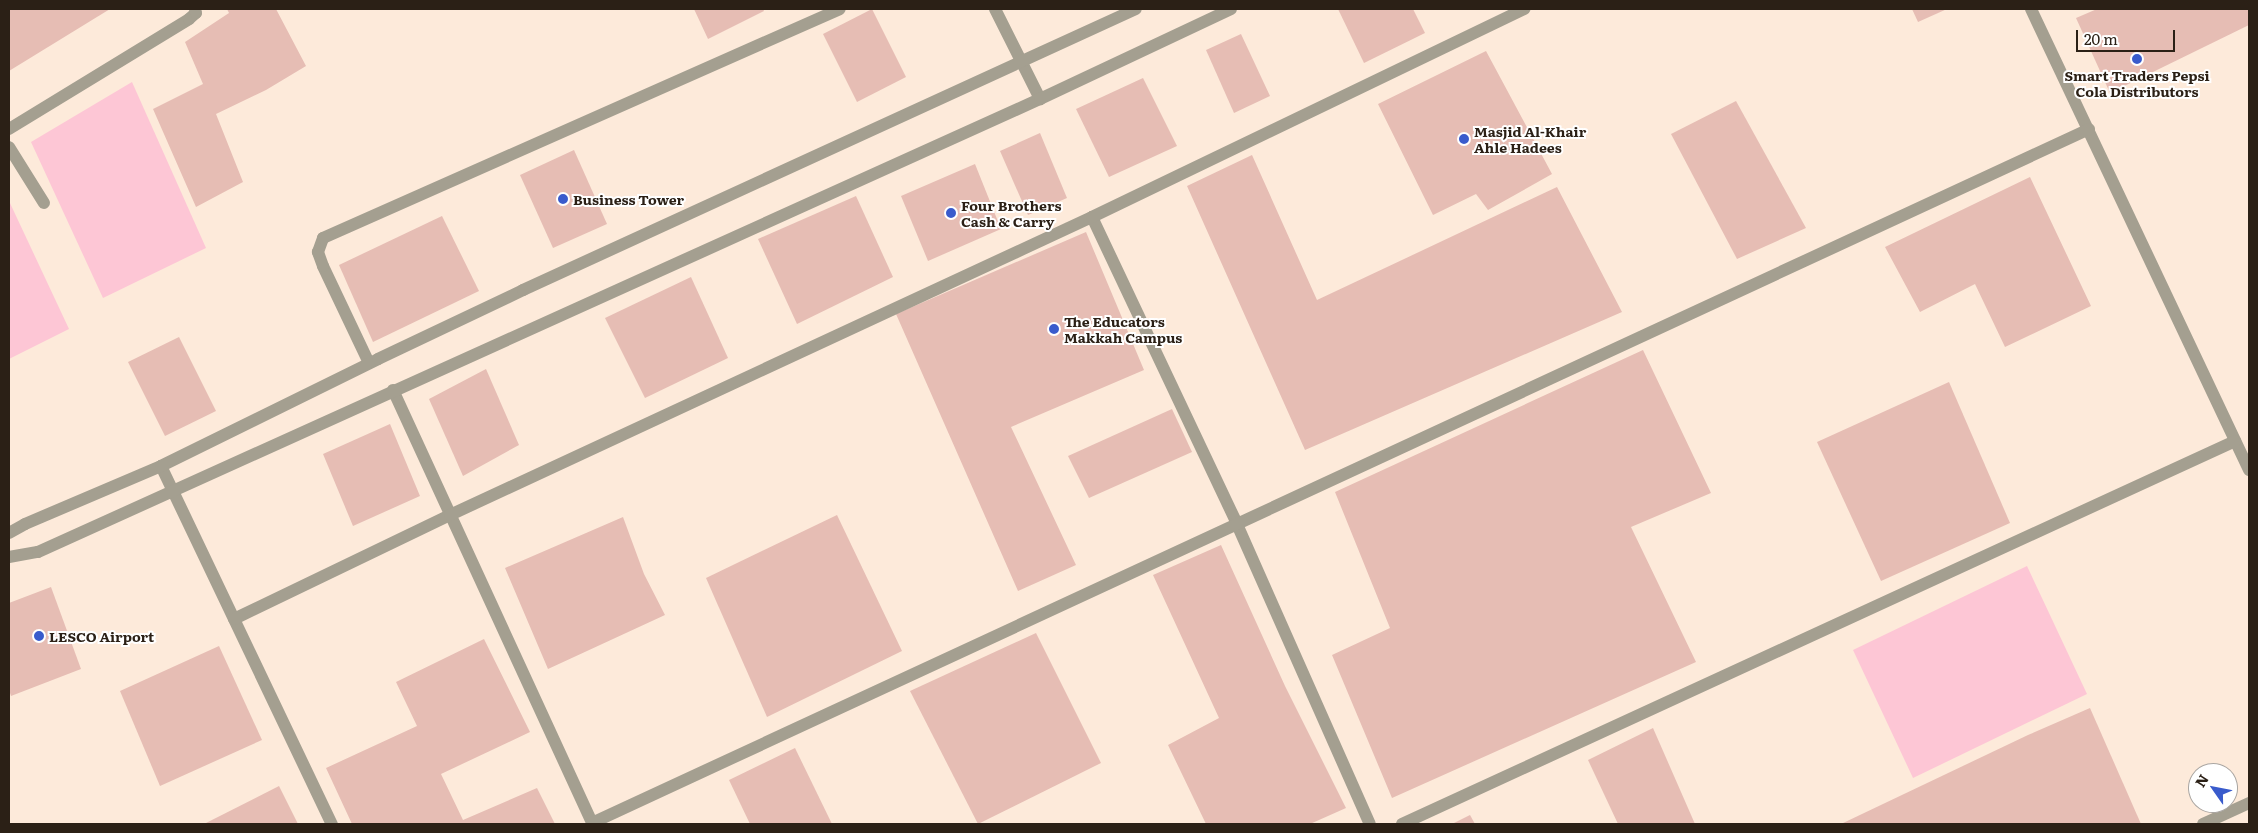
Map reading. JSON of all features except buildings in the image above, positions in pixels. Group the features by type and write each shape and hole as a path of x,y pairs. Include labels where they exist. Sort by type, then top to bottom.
{"street":[{"path":"369,363 323,266 318,252 322,238 840,9"},
{"path":"994,9 1040,99"},
{"path":"9,533 25,524 161,466 369,363 523,290 1136,9"},
{"path":"9,556 38,552 1040,99 1231,9"},
{"path":"234,619 450,515 1092,217 1525,9"},
{"path":"2030,9 2089,129 2249,470"},
{"path":"9,128 195,11"},
{"path":"393,390 592,823 1236,522 2089,129"},
{"path":"9,147 44,203"},
{"path":"1092,217 1236,522 1370,824"},
{"path":"1402,824 2235,441"},
{"path":"161,466 332,824"},
{"path":"2203,824 2249,802"}],"shaded area":[{"path":"132,82 206,248 103,298 31,142"},
{"path":"9,201 69,329 9,359"},
{"path":"2027,566 2087,694 1913,778 1853,650"}],"place":[{"name":"Smart Traders Pepsi Cola Distributors","path":"2137,59"},
{"name":"Masjid Al-Khair Ahle Hadees","path":"1464,139"},
{"name":"Business Tower","path":"563,199"},
{"name":"Four Brothers Cash & Carry","path":"951,213"},
{"name":"The Educators Makkah Campus","path":"1054,329"},
{"name":"LESCO Airport","path":"39,636"}]}
